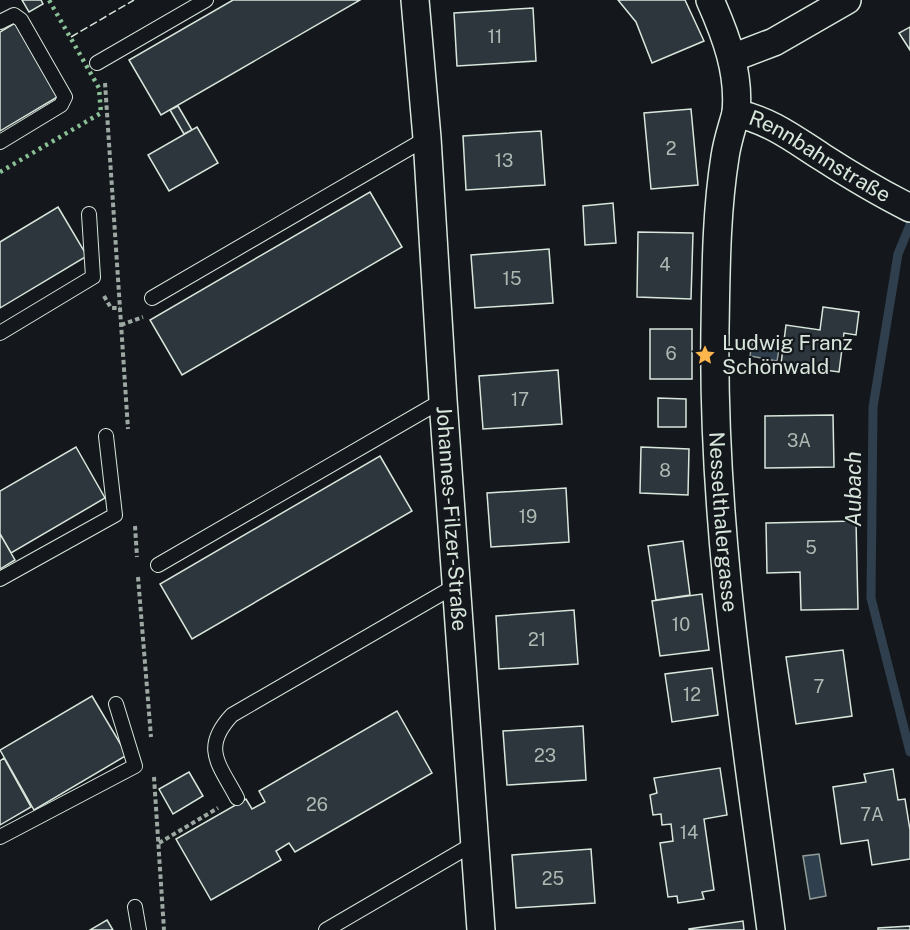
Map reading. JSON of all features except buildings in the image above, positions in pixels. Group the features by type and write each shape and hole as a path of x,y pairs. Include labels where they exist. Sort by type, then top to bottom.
{"street":[{"name":"Johannes-Filzer-Straße","path":"415,0 427,138 442,400 481,930"},
{"name":"Rennbahnstraße","path":"710,0 732,58 737,89 736,113 768,122 820,156 908,207"},
{"path":"732,58 774,42 847,0"},
{"name":"Nesselthalergasse","path":"736,113 724,159 716,287 714,389 718,485 725,581 771,930"}],"lane":[{"path":"97,63 206,0"},
{"path":"0,22 14,15 21,20 65,97 61,105 0,142"},
{"path":"152,297 427,138"},
{"path":"0,333 93,278 89,214"},
{"path":"158,565 442,400"},
{"path":"0,579 115,515 106,436"},
{"path":"237,798 217,762 214,748 219,730 232,716 455,586"},
{"path":"0,837 135,766 116,704"},
{"path":"327,930 475,843"},
{"path":"135,907 138,930"}],"path":[{"path":"159,843 237,798"}],"water":[{"path":"753,338 780,343 777,361 750,356"},
{"path":"819,854 826,896 810,899 803,856"}],"waterway":[{"name":"Aubach","path":"910,225 898,254 873,407 871,598 910,752"}],"hedge":[{"path":"0,172 101,113 99,88 49,0"}],"fence":[{"path":"71,37 134,0"}],"place":[{"name":"Ludwig Franz Schönwald","path":"705,355"}]}
